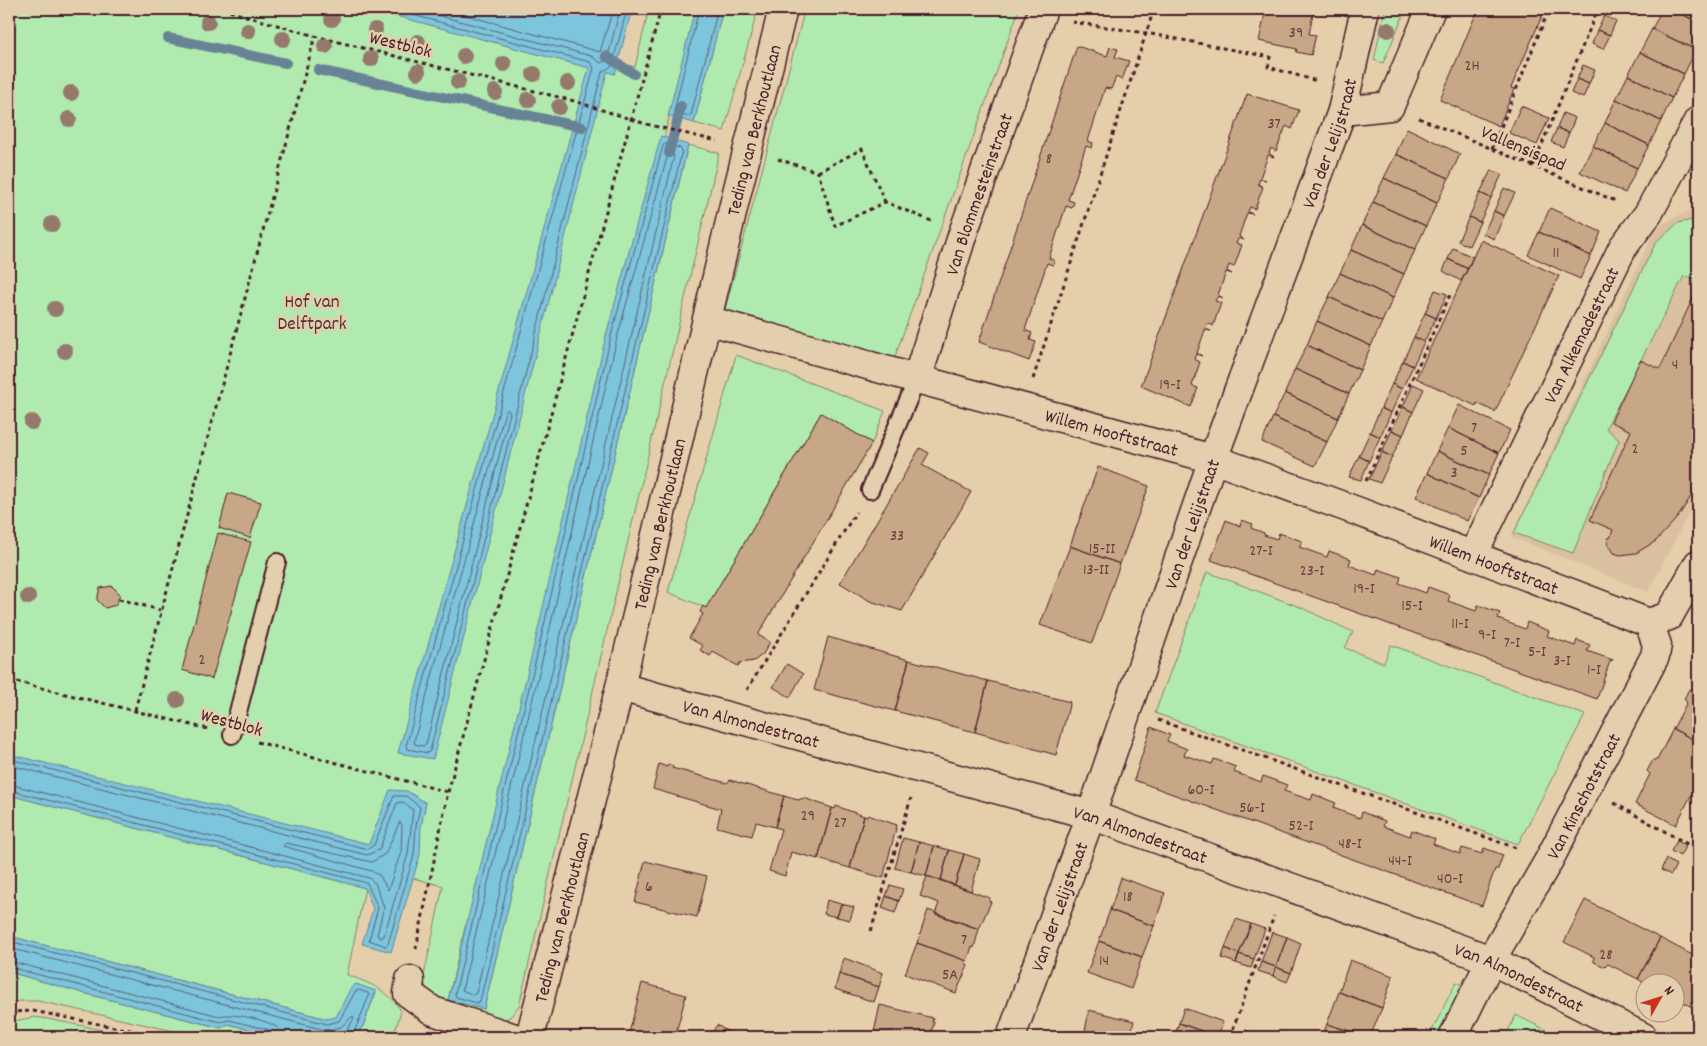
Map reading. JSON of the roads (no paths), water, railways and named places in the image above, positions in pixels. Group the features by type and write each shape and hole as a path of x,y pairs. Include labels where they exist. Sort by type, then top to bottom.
{"street":[{"name":"Teding van Berkhoutlaan","path":"530,1037 620,687 783,9"},
{"name":"Van der Lelijstraat","path":"1011,1037 1091,815 1213,458 1344,100 1365,9"},
{"path":"1344,100 1390,106 1431,9"},
{"name":"Van Blommesteinstraat","path":"917,379 963,233 1042,13"},
{"name":"Van Alkemadestraat","path":"1473,556 1623,247 1648,214 1698,121"},
{"name":"Willem Hooftstraat","path":"707,320 1023,408 1213,458 1649,623"},
{"path":"1649,623 1669,616 1698,564"},
{"name":"Van Kinschotstraat","path":"1453,1037 1491,960 1549,860 1655,656 1657,645 1649,623"},
{"name":"Van Almondestraat","path":"620,687 731,716 919,770 1091,815 1491,960 1643,1037"},
{"path":"410,980 408,992 433,1011 512,1037"}],"lane":[{"path":"870,490 917,379"},
{"path":"232,735 277,562"}],"water":[{"path":"370,9 632,9 615,74 607,72 433,759 398,753 589,68"},
{"path":"695,9 723,9 694,123 668,116"},
{"path":"661,136 688,145 484,1009 448,1000 538,629 606,335"},
{"path":"9,754 369,844 390,790 407,791 426,803 421,827 420,855 391,952 362,944 373,909 365,888 9,795"},
{"path":"9,936 327,1019 336,1017 350,989 356,984 376,991 363,1026 355,1037 278,1037 228,1024 221,1028 9,972"}],"waterway":[{"path":"168,38 286,63"},
{"path":"606,56 634,74"},
{"path":"318,70 582,127"},
{"path":"669,153 681,106"}],"park label":[{"name":"Hof van Delftpark","path":"312,311"}]}
